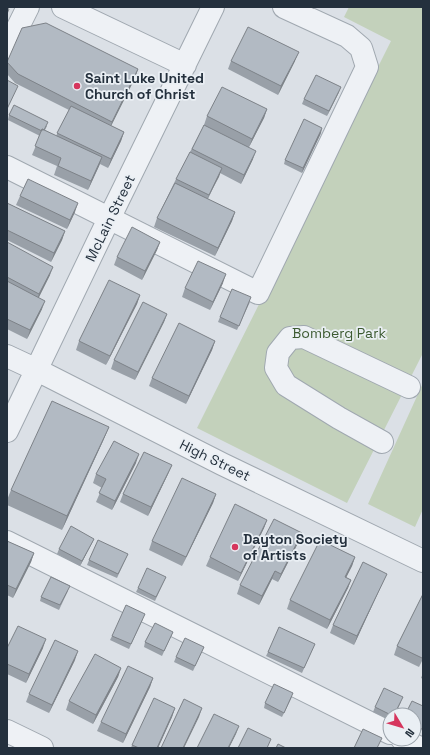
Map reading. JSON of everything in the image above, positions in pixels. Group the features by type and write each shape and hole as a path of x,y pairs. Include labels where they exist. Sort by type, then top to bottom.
{"street":[{"path":"7,49 28,7"},
{"path":"63,7 185,65"},
{"path":"7,167 258,294 367,68 361,48 347,36 284,7"},
{"name":"McLain Street","path":"7,431 109,218 185,65 210,8"},
{"path":"382,442 339,418 286,385 276,368 278,353 290,338 304,337 409,387"},
{"name":"High Street","path":"7,356 222,464 423,561"},
{"path":"7,542 382,729"},
{"path":"7,731 42,748"}],"green space":[{"name":"Bomberg Park","path":"349,7 423,7 423,353 347,503 197,428 391,41 344,17"},
{"path":"423,383 423,509 415,527 368,504"}],"building":[{"path":"46,23 138,69 112,122 18,74 7,62 22,28"},
{"path":"248,27 299,52 281,86 231,61"},
{"path":"316,75 341,87 329,111 304,99"},
{"path":"7,80 18,86 7,109"},
{"path":"222,87 267,109 252,139 207,116"},
{"path":"14,105 48,122 44,130 42,129 42,131 9,115"},
{"path":"71,106 124,132 111,159 57,133"},
{"path":"304,119 322,128 303,168 285,160"},
{"path":"204,125 256,151 244,175 192,149"},
{"path":"42,129 102,157 91,181 58,166 61,158 35,146"},
{"path":"190,152 222,168 209,195 176,179"},
{"path":"28,179 78,203 70,220 20,196"},
{"path":"175,183 235,212 218,248 157,218"},
{"path":"7,203 65,231 54,253 7,230"},
{"path":"132,227 160,242 145,271 117,257"},
{"path":"7,242 53,267 39,294 7,277"},
{"path":"198,261 226,274 213,302 185,288"},
{"path":"109,280 140,295 110,356 79,341"},
{"path":"7,281 45,301 30,330 7,319"},
{"path":"232,289 251,297 239,326 220,317"},
{"path":"143,302 167,314 138,372 114,360"},
{"path":"179,323 215,341 189,396 152,378"},
{"path":"52,401 109,427 67,516 11,490"},
{"path":"114,441 139,454 115,501 99,493 106,479 96,474"},
{"path":"144,452 172,465 151,507 123,494"},
{"path":"182,478 216,494 186,557 152,541"},
{"name":"Dayton Society of Artists","path":"235,504 267,520 241,573 210,557"},
{"path":"274,519 302,533 281,574 275,571 262,596 240,585"},
{"path":"71,526 94,539 82,561 59,549"},
{"path":"98,540 128,554 118,574 89,560"},
{"path":"320,540 355,557 345,577 351,580 330,620 290,600"},
{"path":"7,541 34,553 16,589 7,585"},
{"path":"363,562 387,574 357,636 333,625"},
{"path":"147,568 166,577 156,597 138,588"},
{"path":"51,577 70,586 60,605 41,597"},
{"path":"423,594 423,657 422,658 397,646"},
{"path":"126,605 145,614 131,644 112,636"},
{"path":"155,623 173,632 164,651 145,642"},
{"path":"18,626 46,639 29,674 7,664 7,648"},
{"path":"279,627 315,644 304,668 268,652"},
{"path":"185,638 204,647 195,666 176,657"},
{"path":"55,640 78,651 52,705 29,694"},
{"path":"95,654 121,668 96,715 69,701"},
{"path":"128,666 153,678 126,734 101,722"},
{"path":"274,684 293,693 284,713 265,703"},
{"path":"384,688 403,697 398,707 382,707 382,710 375,707"},
{"path":"154,698 175,708 157,748 139,748 132,745"},
{"path":"184,699 202,708 183,748 161,748"},
{"path":"412,701 423,706 422,729 422,707 409,707"},
{"path":"214,714 239,726 228,748 197,748"},
{"path":"248,728 271,739 267,748 238,748"},
{"path":"363,729 382,738 377,748 354,748"},
{"path":"278,744 286,748 276,748"}],"place":[{"name":"Saint Luke United Church of Christ","path":"77,86"},
{"name":"Dayton Society of Artists","path":"235,547"}]}
